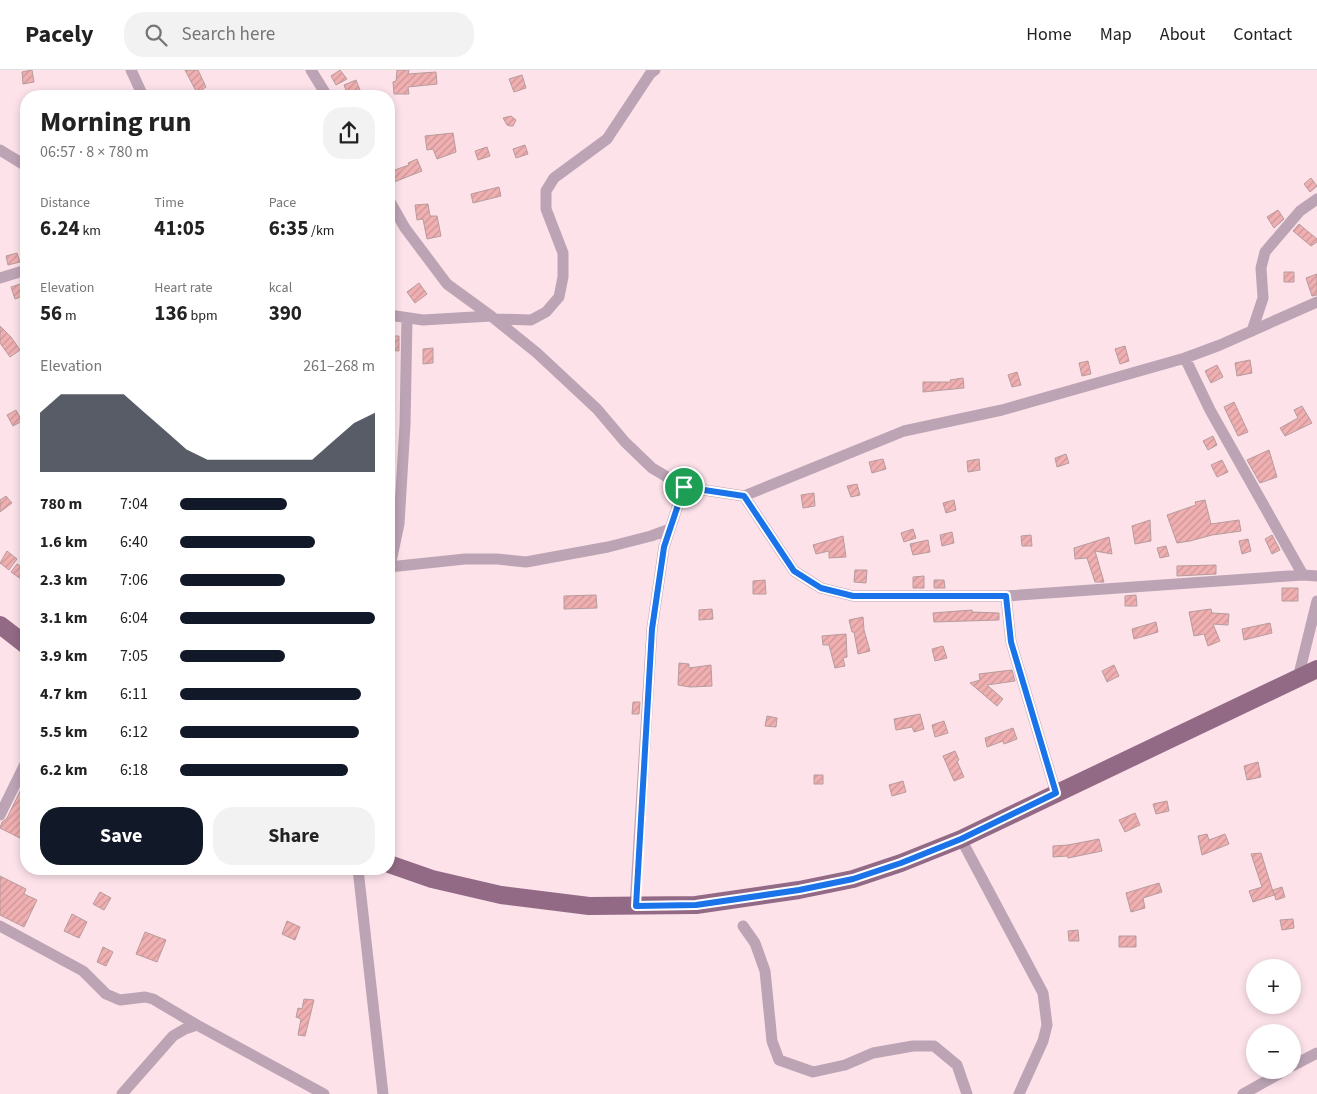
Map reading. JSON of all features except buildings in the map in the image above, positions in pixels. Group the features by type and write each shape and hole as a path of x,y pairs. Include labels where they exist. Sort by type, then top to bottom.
{"main road":[{"path":"0,626 20,640"},
{"path":"395,866 432,879 501,895 589,906 696,905 799,890 853,879 901,863 961,839 1317,669"}],"street":[{"path":"131,70 140,90"},
{"path":"311,70 323,90"},
{"path":"395,316 423,320 493,317 531,320 546,312 559,297 563,276 563,253 546,209 546,191 554,178 607,139 650,74 655,70"},
{"path":"0,150 20,162"},
{"path":"1252,330 1263,298 1261,268 1265,252 1300,211 1317,199"},
{"path":"395,210 405,228 447,284 493,317 537,353 597,409 625,442 652,468 684,487 744,496 904,431 1002,410 1185,358 1317,302"},
{"path":"0,278 20,272"},
{"path":"395,543 399,524 405,425 407,318"},
{"path":"1185,358 1210,410 1303,575"},
{"path":"636,906 652,629 664,547 684,487"},
{"path":"744,496 794,571 821,588 853,596 1006,596 1303,575 1317,576"},
{"path":"395,565 465,558 526,562 608,547 670,529"},
{"path":"1006,596 1011,642 1056,793"},
{"path":"1298,678 1317,601"},
{"path":"0,815 20,774"},
{"path":"961,839 1043,993 1047,1024 1043,1041 1019,1094"},
{"path":"359,875 383,1094"},
{"path":"0,926 83,970 106,994 120,1000 145,997 153,999 324,1094"},
{"path":"743,926 755,944 765,971 772,1041 779,1060 813,1072 845,1065 873,1053 913,1046 934,1046 957,1065 967,1094"},
{"path":"122,1094 173,1036 197,1025"},
{"path":"1301,1061 1317,1053"},
{"path":"1243,1094 1270,1079"}],"route":[{"path":"684,487 744,496 794,571 821,588 853,596 1006,596 1011,642 1056,793 961,839 901,863 853,879 799,890 696,905 636,906 652,629 664,547 684,487"}]}
